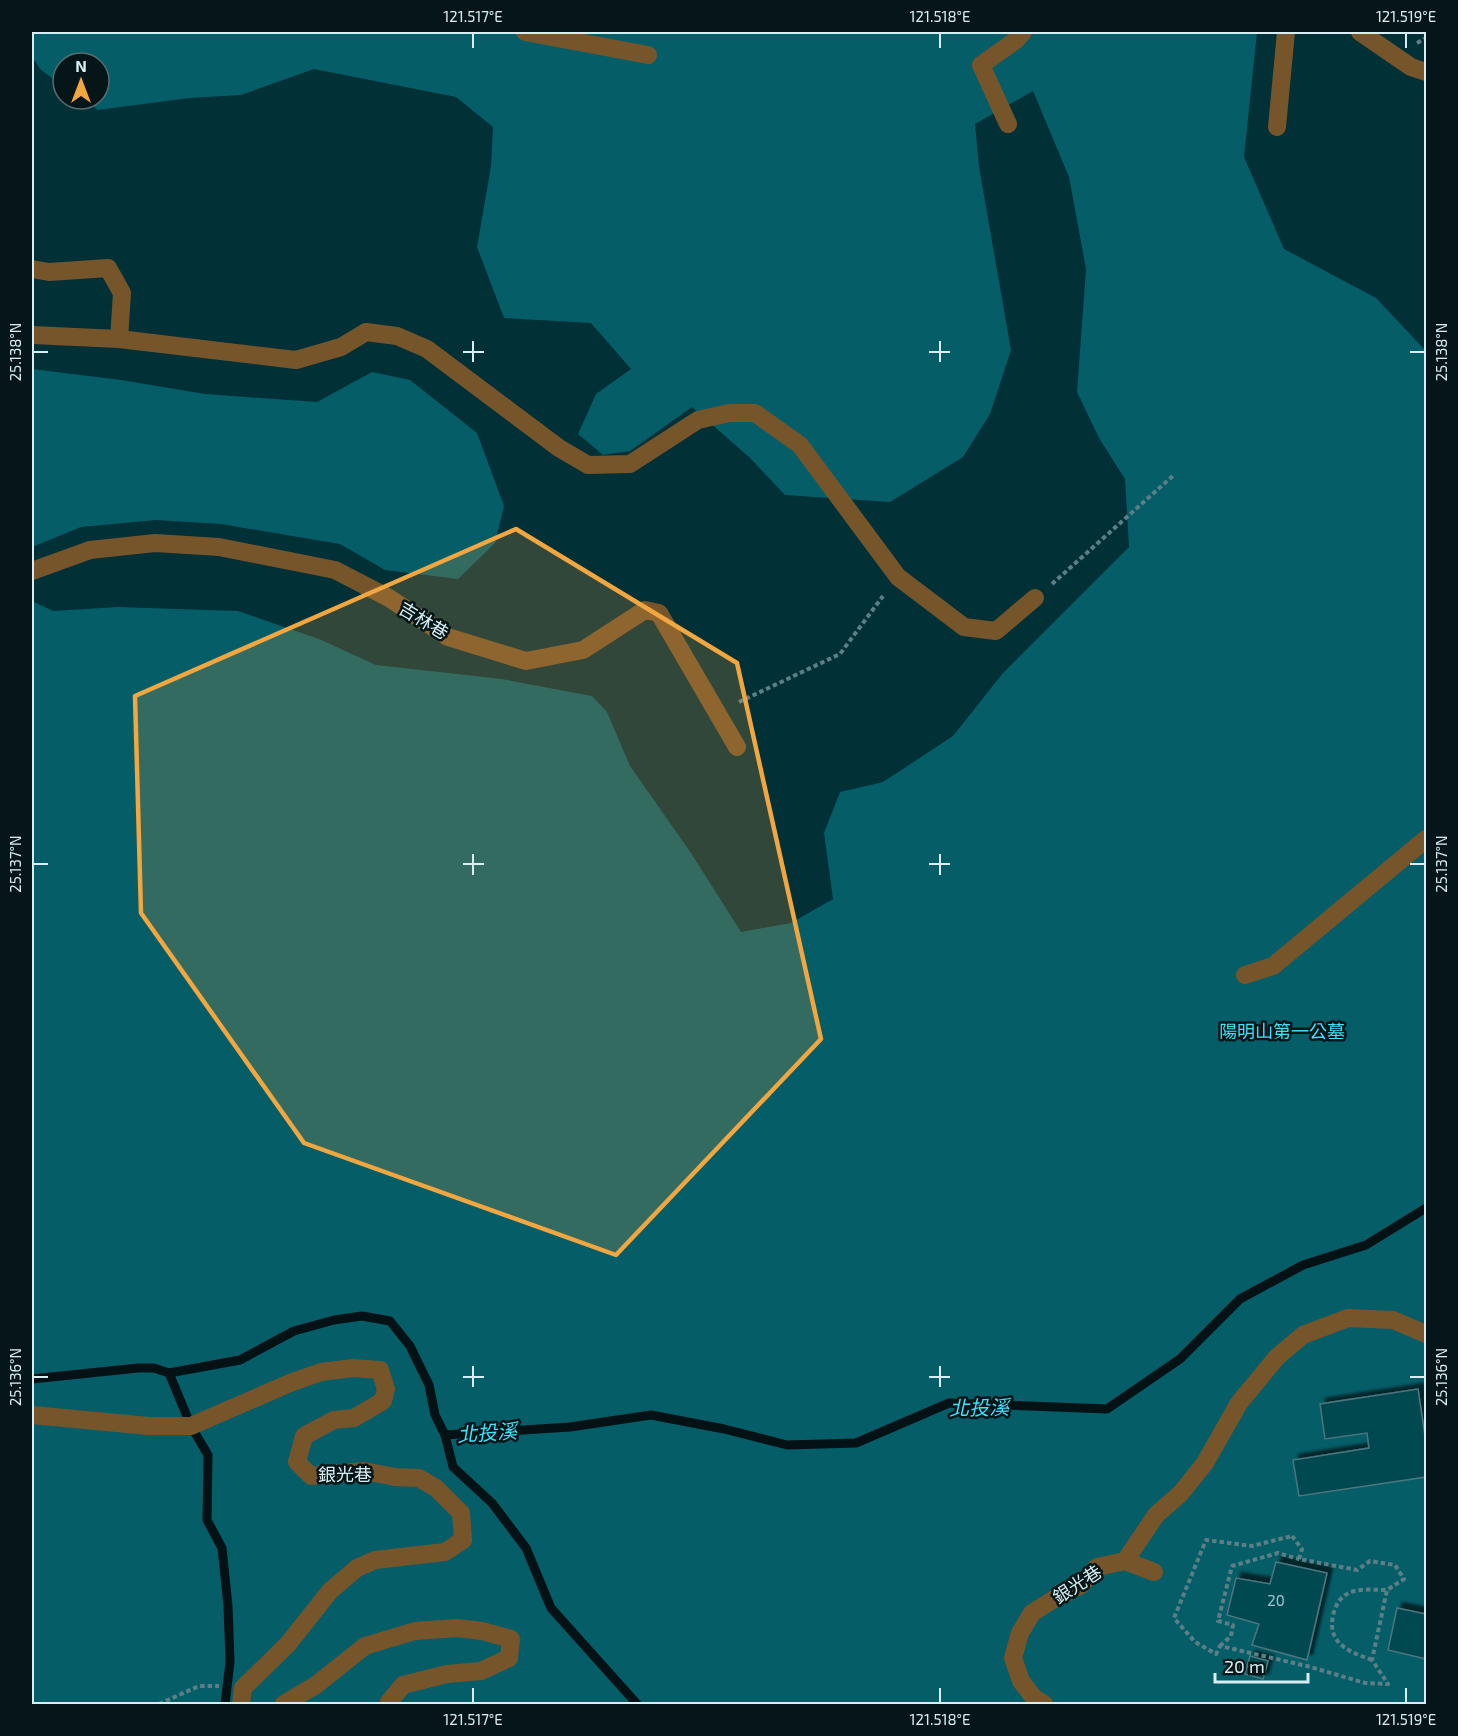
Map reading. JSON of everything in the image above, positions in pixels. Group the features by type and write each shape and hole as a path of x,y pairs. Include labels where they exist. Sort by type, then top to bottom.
{"street":[{"path":"525,32 648,55"},
{"path":"1008,124 981,65 1023,32"},
{"path":"1277,127 1286,32"},
{"path":"1360,32 1411,67 1426,72"},
{"path":"32,269 49,272 108,268 122,293 119,339"},
{"path":"32,335 119,339 296,360 341,347 366,332 397,336 427,349 559,448 588,465 630,464 698,420 729,413 754,413 800,445 898,577 964,627 996,631 1035,598"},
{"name":"吉林巷","path":"32,571 90,550 155,543 219,547 335,570 389,598 448,637 526,661 583,650 645,610 659,613 737,747"},
{"path":"1245,975 1273,966 1426,839"},
{"path":"1154,1572 1125,1561 1156,1515 1180,1493 1205,1463 1239,1403 1277,1357 1303,1335 1348,1318 1393,1320 1426,1334"},
{"name":"銀光巷","path":"32,1415 149,1426 190,1426 321,1372 353,1368 380,1370 386,1389 383,1401 354,1418 334,1420 304,1436 297,1462 311,1476 364,1471 395,1477 419,1478 436,1488 461,1513 463,1540 445,1552 375,1560 357,1568 330,1591 288,1644 242,1696"},
{"name":"銀光巷","path":"1044,1704 1034,1698 1021,1681 1014,1658 1020,1633 1032,1613 1081,1585 1097,1567 1125,1561"},
{"path":"284,1704 316,1685 365,1646 415,1631 457,1628 482,1631 512,1639 509,1658 481,1671 447,1674 403,1685 389,1702 390,1704"}],"path":[{"path":"1035,598 1175,474"},
{"path":"717,712 840,654 898,577"},
{"path":"1220,1646 1307,1666 1365,1683 1388,1684 1372,1660 1354,1654 1341,1645 1333,1634 1332,1621 1336,1604 1349,1593 1387,1590 1404,1579 1395,1565 1370,1561 1357,1570 1299,1559 1278,1553 1232,1566 1218,1621 1233,1625 1231,1636 1220,1646 1216,1654 1196,1642 1173,1618 1206,1540 1252,1546 1292,1536 1302,1549 1299,1559"},
{"path":"1372,1660 1387,1590"},
{"path":"159,1704 199,1686 242,1696"}],"highlighted area":[{"path":"516,529 737,663 821,1039 616,1255 304,1143 141,913 135,696"}],"green space":[{"name":"陽明山第一公墓","path":"32,32 1257,32 1244,157 1284,249 1376,298 1426,351 1426,1704 32,1704 32,601 53,611 117,607 238,611 319,639 376,665 502,679 592,696 607,712 630,766 691,853 741,932 791,923 833,899 824,833 840,792 883,782 953,736 1003,673 1129,547 1125,479 1099,438 1077,392 1086,269 1069,177 1033,91 975,124 979,167 1011,350 990,414 963,457 890,502 785,495 749,457 692,407 630,451 603,455 578,434 596,394 631,369 591,323 504,318 477,247 491,166 493,127 456,97 314,69 241,95 189,98 111,108 111,51 51,51 51,77 41,70 32,57"},
{"path":"32,369 121,380 205,394 317,402 372,372 410,380 477,433 504,506 495,543 458,579 385,570 340,544 221,524 156,520 81,527 32,547"}],"building":[{"path":"1418,1389 1426,1443 1426,1477 1299,1496 1293,1460 1369,1448 1367,1433 1325,1439 1320,1404"},
{"path":"1276,1562 1327,1573 1307,1660 1252,1645 1259,1624 1227,1615 1236,1578 1270,1584"},
{"path":"1397,1608 1426,1614 1426,1659 1388,1650"},
{"path":"1250,1656 1268,1661 1263,1679 1245,1674"}],"waterway":[{"name":"北投溪","path":"445,1435 570,1427 651,1415 724,1429 787,1445 856,1443 949,1403 1107,1409 1180,1359 1240,1299 1303,1265 1366,1245 1426,1208"},
{"name":"北投溪","path":"32,1379 138,1368 154,1368 169,1373 240,1360 294,1331 334,1320 362,1316 390,1321 410,1346 429,1385 435,1415 445,1435 453,1467 492,1503 526,1548 551,1608 637,1704"},
{"name":"北投溪","path":"169,1373 191,1426 208,1455 207,1520 222,1548 228,1606 230,1662 225,1704"}]}
